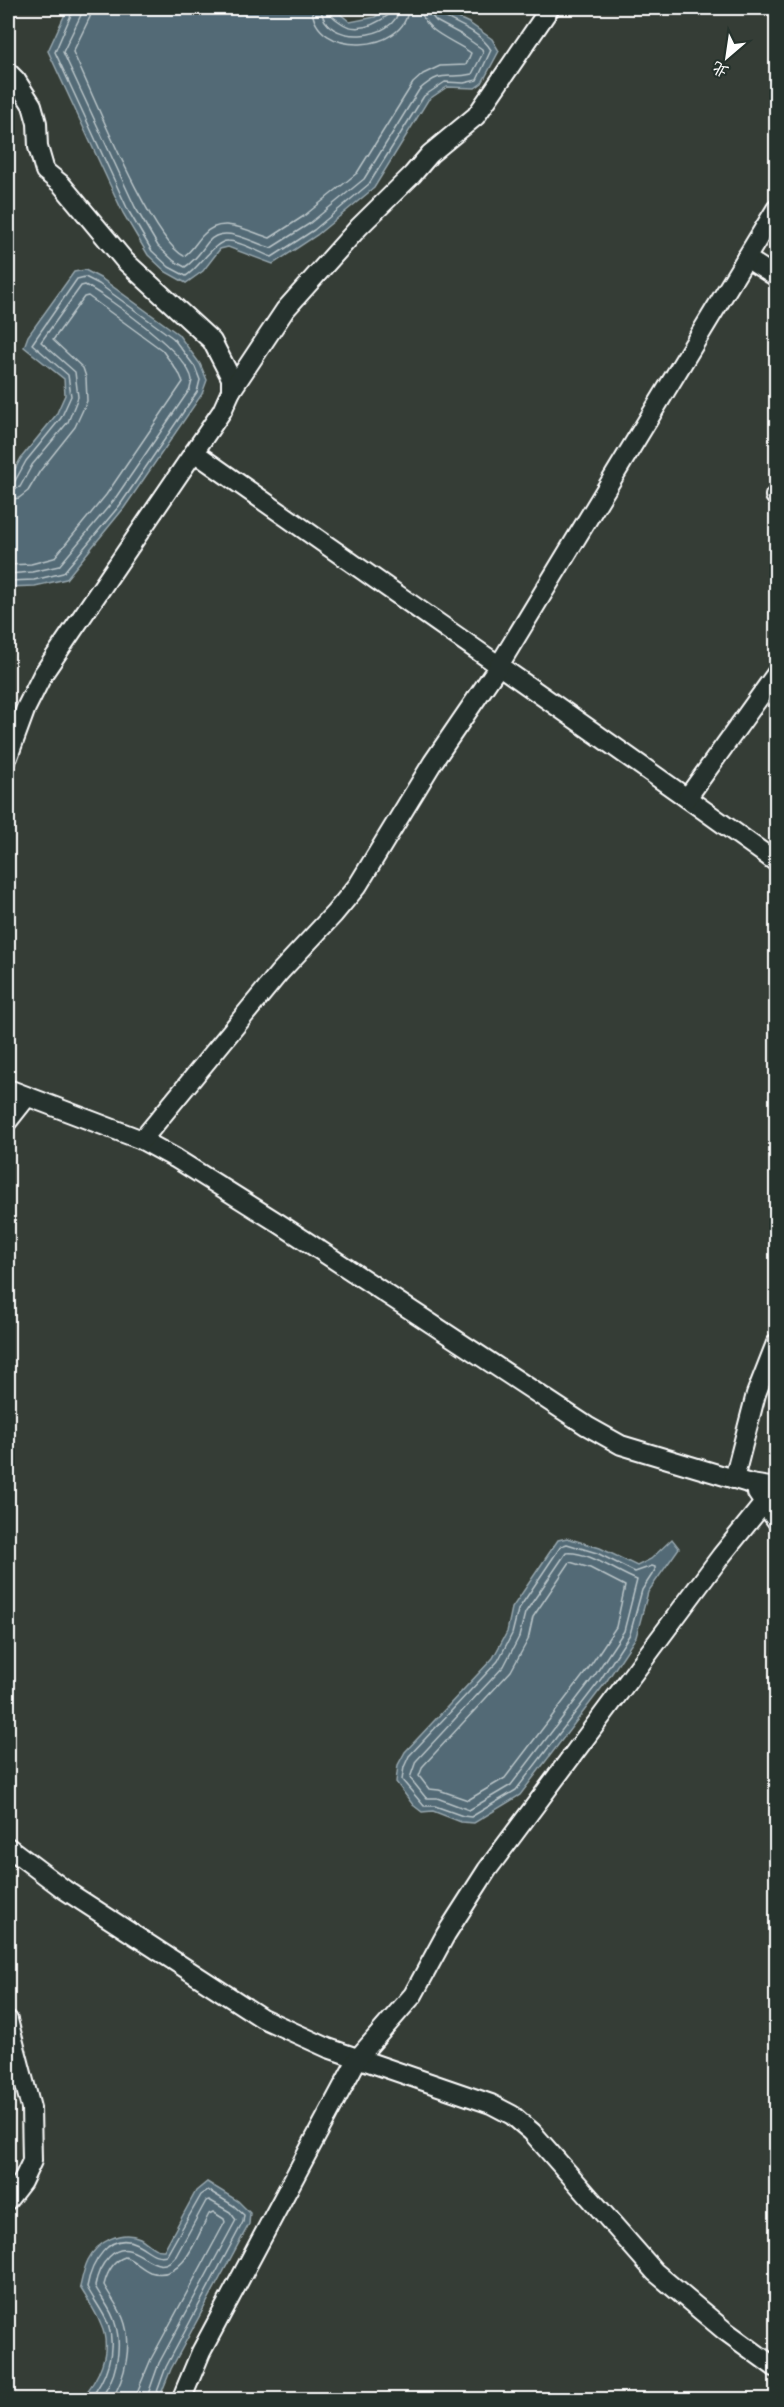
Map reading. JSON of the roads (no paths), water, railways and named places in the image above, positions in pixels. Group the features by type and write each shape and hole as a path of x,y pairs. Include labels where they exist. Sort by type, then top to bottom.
{"street":[{"path":"8,758 26,708 43,674 222,411 231,391 292,302 359,227 430,154 476,116 550,8"},
{"path":"8,72 32,105 37,123 38,147 45,171 61,184 125,261 212,341 231,378 231,391"},
{"path":"142,1140 279,972 358,885 433,762 498,667 777,209"},
{"path":"746,258 777,277"},
{"path":"194,452 498,667 579,720 777,862"},
{"path":"687,798 777,674"},
{"path":"8,1089 142,1140 280,1224 587,1426 621,1445 743,1482 777,1488"},
{"path":"8,1121 27,1097"},
{"path":"743,1482 756,1394 777,1343"},
{"path":"743,1482 777,1520"},
{"path":"181,2400 201,2352 358,2058 413,1995 446,1934 487,1870 721,1556 764,1503"},
{"path":"9,1853 262,2018 294,2034 457,2091 512,2115 532,2132 655,2272 724,2330 777,2368"},
{"path":"8,2020 31,2108 32,2161 22,2182 8,2200"}],"water":[{"path":"71,8 333,8 350,22 375,17 389,8 437,8 469,23 492,39 499,51 482,83 475,88 447,87 428,100 374,188 317,235 273,264 228,247 220,249 203,271 186,283 166,272 148,255 123,213 48,51 66,12"},
{"path":"85,270 102,279 178,334 200,364 207,380 202,394 124,508 66,579 35,586 8,587 8,482 21,458 56,415 65,395 64,379 24,347 28,336 74,272"},
{"path":"567,1538 600,1548 637,1566 651,1559 672,1539 679,1548 648,1592 636,1637 606,1682 520,1795 474,1823 461,1822 433,1811 422,1812 413,1805 396,1782 398,1765 405,1752 493,1658 507,1632 512,1608 558,1540"},
{"path":"207,2182 238,2201 250,2213 249,2224 171,2369 159,2399 81,2399 93,2383 102,2365 105,2345 99,2320 80,2287 88,2260 103,2243 125,2235 140,2238 154,2248 164,2250 196,2191"}]}
